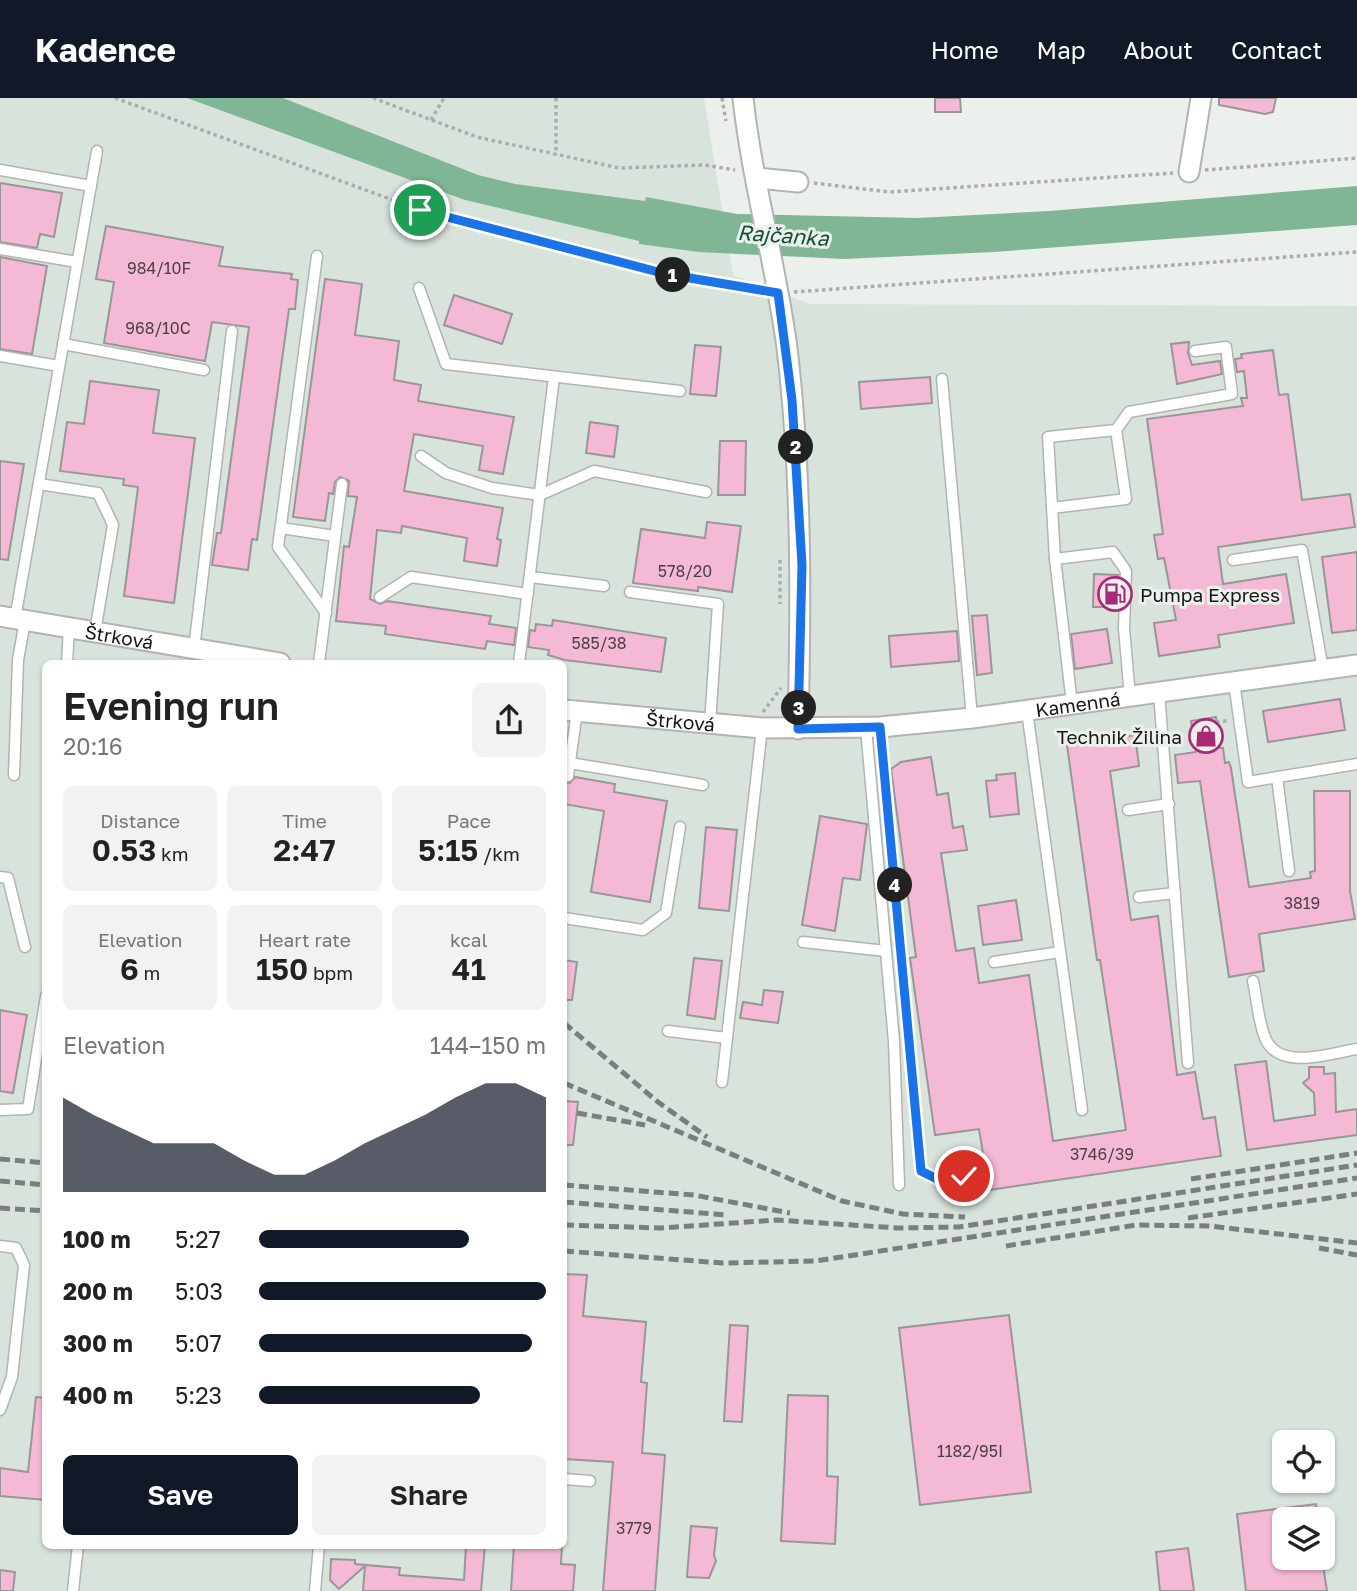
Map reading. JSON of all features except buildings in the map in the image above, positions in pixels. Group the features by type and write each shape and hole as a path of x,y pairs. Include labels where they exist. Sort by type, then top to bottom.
{"street":[{"path":"743,98 758,186 770,288 792,400 802,565 798,729"},
{"path":"1189,172 1201,98"},
{"path":"758,186 799,182"},
{"name":"Štrková","path":"13,619 262,660"},
{"name":"Kamenná","path":"798,729 873,728 972,718 1323,670 1357,669"},
{"name":"Štrková","path":"570,711 798,729"}],"lane":[{"path":"14,775 18,660 13,619 97,151"},
{"path":"0,170 91,186"},
{"path":"0,249 77,262"},
{"path":"317,256 278,547 326,613"},
{"path":"419,288 446,364 680,391"},
{"path":"194,649 232,331"},
{"path":"63,344 204,370"},
{"path":"1052,508 1126,499 1116,430 1129,412 1232,394 1226,347 1195,351"},
{"path":"0,356 59,366"},
{"path":"519,660 554,377"},
{"path":"942,379 972,718"},
{"path":"1072,704 1055,559 1048,437 1116,430"},
{"path":"421,456 446,473 492,488 540,495 594,471 706,492"},
{"path":"39,484 98,493 113,524 95,632"},
{"path":"319,660 342,484"},
{"path":"281,528 335,536"},
{"path":"1233,560 1303,550 1323,670"},
{"path":"1055,559 1113,552 1126,571 1124,628 1130,697"},
{"path":"380,597 411,577 528,594"},
{"path":"530,577 604,586"},
{"path":"630,592 718,604 710,724"},
{"path":"67,660 69,628"},
{"path":"1234,682 1248,782 1357,764"},
{"path":"1159,693 1188,1063"},
{"path":"568,776 570,711"},
{"path":"1027,711 1082,1110"},
{"path":"722,1082 762,728"},
{"path":"873,728 894,1041 899,1185"},
{"path":"873,728 921,1171 939,1180 964,1176"},
{"path":"570,763 703,785"},
{"path":"1276,777 1289,871"},
{"path":"1128,810 1168,804"},
{"path":"567,918 643,930 666,913 680,827"},
{"path":"0,877 8,878 25,947"},
{"path":"1139,897 1175,892"},
{"path":"803,942 886,951"},
{"path":"994,962 1060,952"},
{"path":"1253,981 1266,1040 1277,1052 1297,1058 1357,1049"},
{"path":"0,1110 27,1109 42,1020"},
{"path":"668,1031 727,1038"},
{"path":"0,1246 16,1248 24,1265 12,1377 0,1410"},
{"path":"567,1479 590,1481"},
{"path":"73,1591 78,1549"},
{"path":"315,1591 319,1549"}],"path":[{"path":"115,98 420,210 666,274 770,288 1357,252"},
{"path":"373,98 477,137 620,168 725,167 758,186"},
{"path":"432,120 444,98"},
{"path":"556,98 556,155"},
{"path":"799,182 889,192 1357,159"},
{"path":"780,559 780,613"},
{"path":"762,728 764,708 781,689 785,678"}],"shaded area":[{"path":"0,98 704,98 733,275 810,304 1357,306 1357,1591 0,1591"}],"water":[{"name":"Rajčanka","path":"187,98 283,98 478,175 515,184 645,201 646,197 737,214 917,218 1049,211 1357,186 1357,225 994,252 844,259 699,252 639,244 639,241 465,200"}],"railway":[{"path":"567,1026 658,1102 707,1137"},
{"path":"567,1084 842,1201 903,1214 965,1217"},
{"path":"577,1113 645,1125"},
{"path":"1191,1179 1357,1153"},
{"path":"0,1159 42,1163"},
{"path":"567,1225 661,1228 777,1220 898,1228 959,1227 1357,1165"},
{"path":"567,1251 723,1263 815,1261 1357,1178"},
{"path":"0,1181 42,1185"},
{"path":"567,1185 694,1195 790,1213"},
{"path":"1188,1218 1357,1194"},
{"path":"567,1202 727,1215"},
{"path":"0,1208 42,1211"},
{"path":"1006,1246 1136,1225 1209,1226 1357,1243"},
{"path":"1319,1248 1357,1255"}],"place":[{"name":"Pumpa Express","path":"1115,594"},
{"name":"Technik Žilina","path":"1206,736"}],"route":[{"path":"420,210 666,274 778,293 792,400 802,565 798,729 880,727 921,1171 939,1180 964,1176"}]}
